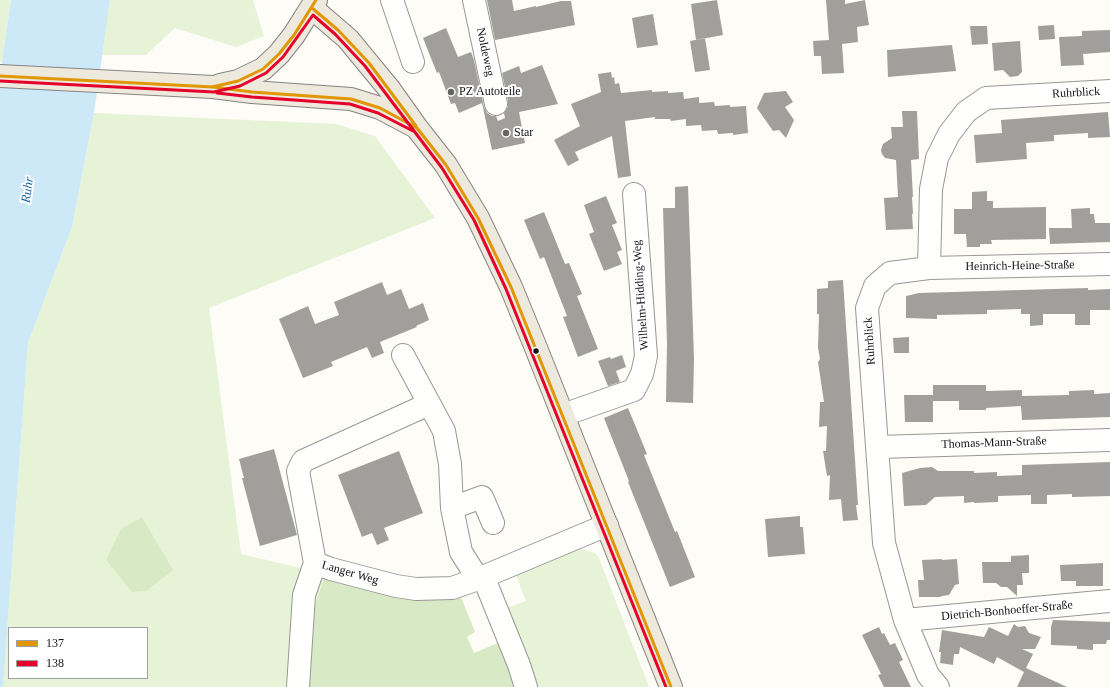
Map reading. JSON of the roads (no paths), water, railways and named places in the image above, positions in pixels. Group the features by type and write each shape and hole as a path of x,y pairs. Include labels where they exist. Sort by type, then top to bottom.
{"main road":[{"path":"213,87 238,81 262,68 279,54 314,4 369,63 390,90 446,165 478,218 511,286 671,687"},
{"path":"0,76 213,87 252,92 351,99 380,108 417,128"}],"street":[{"path":"392,0 413,62"},
{"name":"Noldeweg","path":"474,0 496,104"},
{"name":"Ruhrblick","path":"938,687 928,675 905,620 884,543 868,308 874,286 890,273 929,268 931,189 937,158 949,134 966,112 986,98 1110,91"},
{"name":"Wilhelm-Hidding-Weg","path":"563,415 634,390 642,374 646,356 634,194"},
{"name":"Heinrich-Heine-Straße","path":"929,268 1110,264"},
{"path":"403,355 444,431 450,464 454,516 461,552 481,578 519,665 526,687"},
{"path":"315,563 298,471 303,461 429,404"},
{"name":"Thomas-Mann-Straße","path":"878,447 1110,440"},
{"path":"454,516 490,516"},
{"name":"Langer Weg","path":"298,687 304,595 315,563 331,569 396,586 416,589 452,588 481,578 607,525"},
{"name":"Dietrich-Bonhoeffer-Straße","path":"905,620 1110,601"}],"water":[{"name":"Ruhr","path":"11,0 110,0 94,113 72,227 28,343 3,687 0,687 0,76"}],"place":[{"name":"PZ Autoteile","path":"451,92"},
{"name":"Star","path":"506,133"}]}
